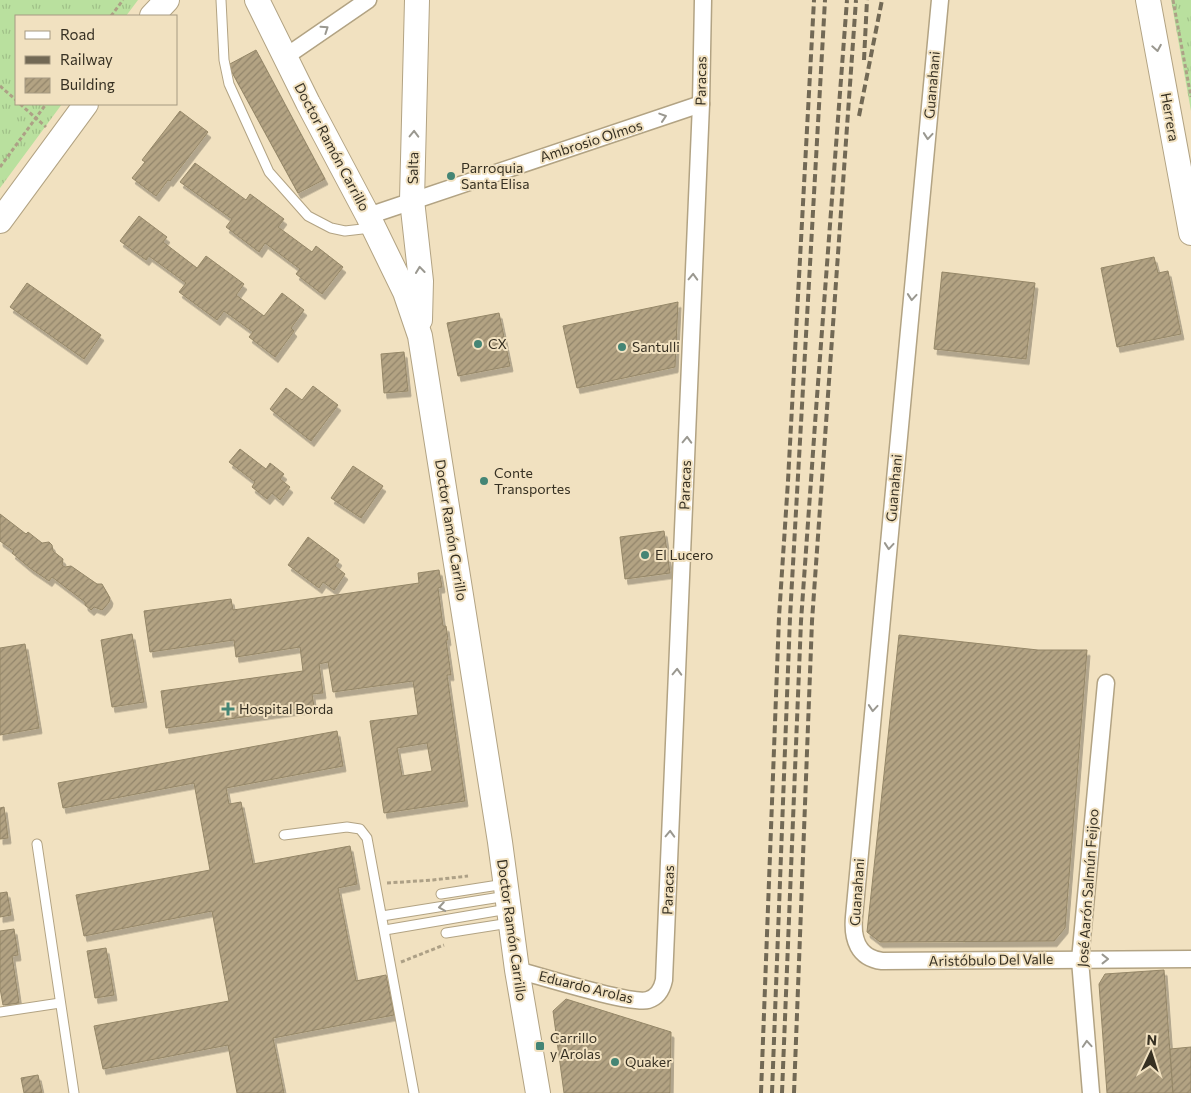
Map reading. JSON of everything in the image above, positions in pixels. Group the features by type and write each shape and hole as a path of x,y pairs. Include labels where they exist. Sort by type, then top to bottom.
{"main road":[{"path":"149,15 157,0"},
{"path":"153,15 167,0"},
{"name":"Doctor Ramón Carrillo","path":"257,0 284,57 371,222 405,292 420,336 517,970 538,1093"},
{"name":"Salta","path":"417,0 412,200 421,281 420,336"},
{"name":"Herrera","path":"1148,0 1191,233"},
{"path":"0,222 85,105"}],"street":[{"path":"284,57 368,0"},
{"name":"Paracas","path":"665,970 703,0"},
{"name":"Guanahani","path":"882,961 868,958 859,950 854,937 853,924 940,0"},
{"name":"Ambrosio Olmos","path":"371,222 412,200 700,104"},
{"name":"José Aarón Salmún Feijoo","path":"1091,1093 1080,960 1106,683"},
{"name":"Aristóbulo Del Valle","path":"882,961 1191,959"},
{"name":"Eduardo Arolas","path":"517,970 641,1001 651,999 660,992 665,970"}],"lane":[{"path":"221,0 224,60 229,84 269,172 308,216 330,228 345,231 371,222"},
{"path":"284,835 347,827 360,829 367,838 414,1093"},
{"path":"37,844 74,1093"},
{"path":"441,894 508,903"},
{"path":"382,916 462,903 508,903"},
{"path":"462,903 465,916"},
{"path":"385,930 465,916 508,903"},
{"path":"446,933 508,903"},
{"path":"0,1012 60,1002"}],"path":[{"path":"112,15 123,0"},
{"path":"1173,0 1191,97"},
{"path":"0,86 15,99"},
{"path":"21,105 60,139"},
{"path":"0,167 45,105"},
{"path":"376,884 459,877"},
{"path":"391,966 444,945"}],"green space":[{"path":"0,0 138,0 127,15 15,15 15,105 61,105 0,188"},
{"path":"1171,0 1191,0 1191,111"}],"building":[{"path":"256,50 325,179 298,193 228,65"},
{"path":"180,111 208,132 156,196 132,178 145,162 142,160"},
{"path":"195,163 246,200 250,194 284,219 278,227 312,252 316,246 343,267 322,294 296,274 300,269 265,243 259,252 226,227 232,219 180,182"},
{"path":"139,216 167,237 163,242 197,268 206,256 244,284 236,295 264,316 282,293 304,310 291,328 294,331 275,357 249,337 253,332 224,311 217,320 179,292 186,283 149,256 146,260 120,241"},
{"path":"1154,257 1158,273 1168,271 1181,334 1117,347 1101,268"},
{"path":"942,272 1035,283 1026,359 934,349"},
{"path":"27,283 101,335 84,359 10,307"},
{"name":"Santulli","path":"678,302 675,367 577,388 563,326"},
{"name":"CX","path":"499,313 510,366 458,376 447,323"},
{"path":"404,352 408,391 384,393 381,354"},
{"path":"313,386 338,405 311,441 270,409 286,388 302,400"},
{"path":"240,449 266,469 270,463 284,474 280,479 290,487 280,500 272,493 267,499 252,487 255,482 229,462"},
{"path":"353,466 383,486 361,518 331,498"},
{"path":"0,514 26,534 28,532 42,543 49,542 52,545 53,551 63,559 62,565 65,567 71,566 97,584 102,584 110,598 105,607 102,610 94,607 91,610 85,605 85,602 52,577 49,581 12,553 14,551 0,541"},
{"name":"El Lucero","path":"664,531 670,573 625,579 620,537"},
{"path":"308,537 339,560 335,566 345,574 334,590 323,582 319,588 288,565"},
{"path":"439,570 442,587 438,588 443,626 446,626 451,675 447,675 465,801 384,813 370,721 418,715 413,681 333,692 328,662 319,664 323,693 312,694 314,707 166,728 161,691 303,671 300,647 236,657 234,640 150,652 144,611 231,599 233,610 419,583 418,573","holes":["427,743 432,771 402,776 397,748"]},
{"path":"132,634 144,702 112,707 101,640"},
{"path":"899,635 1038,650 1087,650 1065,928 1054,941 880,942 867,932"},
{"path":"25,644 39,728 0,735 0,648"},
{"path":"337,731 343,766 226,788 229,804 241,802 253,864 350,846 357,884 338,888 356,981 386,975 394,1015 273,1038 284,1093 237,1093 228,1045 103,1069 94,1026 229,1001 212,911 84,936 76,895 210,870 194,783 63,808 58,783"},
{"path":"4,807 8,838 0,839 0,808"},
{"path":"7,892 11,915 0,917 0,893"},
{"path":"14,929 18,955 12,956 19,1003 3,1005 0,988 0,931"},
{"path":"106,948 114,995 95,998 87,951"},
{"path":"1164,970 1173,1093 1107,1093 1099,984 1105,974"},
{"name":"Quaker","path":"566,999 671,1032 670,1093 564,1093 553,1011"},
{"path":"1191,1047 1191,1093 1173,1093 1170,1049"},
{"path":"38,1075 42,1093 24,1093 21,1078"}],"railway":[{"path":"761,1093 779,617 814,0"},
{"path":"772,1093 790,617 825,0"},
{"path":"782,1093 801,621 847,0"},
{"path":"794,1093 812,621 856,0"},
{"path":"864,60 867,0"},
{"path":"859,116 882,0"}],"place":[{"name":"Parroquia Santa Elisa","path":"451,176"},
{"name":"CX","path":"478,344"},
{"name":"Santulli","path":"622,347"},
{"name":"Conte Transportes","path":"484,481"},
{"name":"El Lucero","path":"645,555"},
{"name":"Hospital Borda","path":"228,709"},
{"name":"Carrillo y Arolas","path":"540,1046"},
{"name":"Quaker","path":"615,1062"}]}
